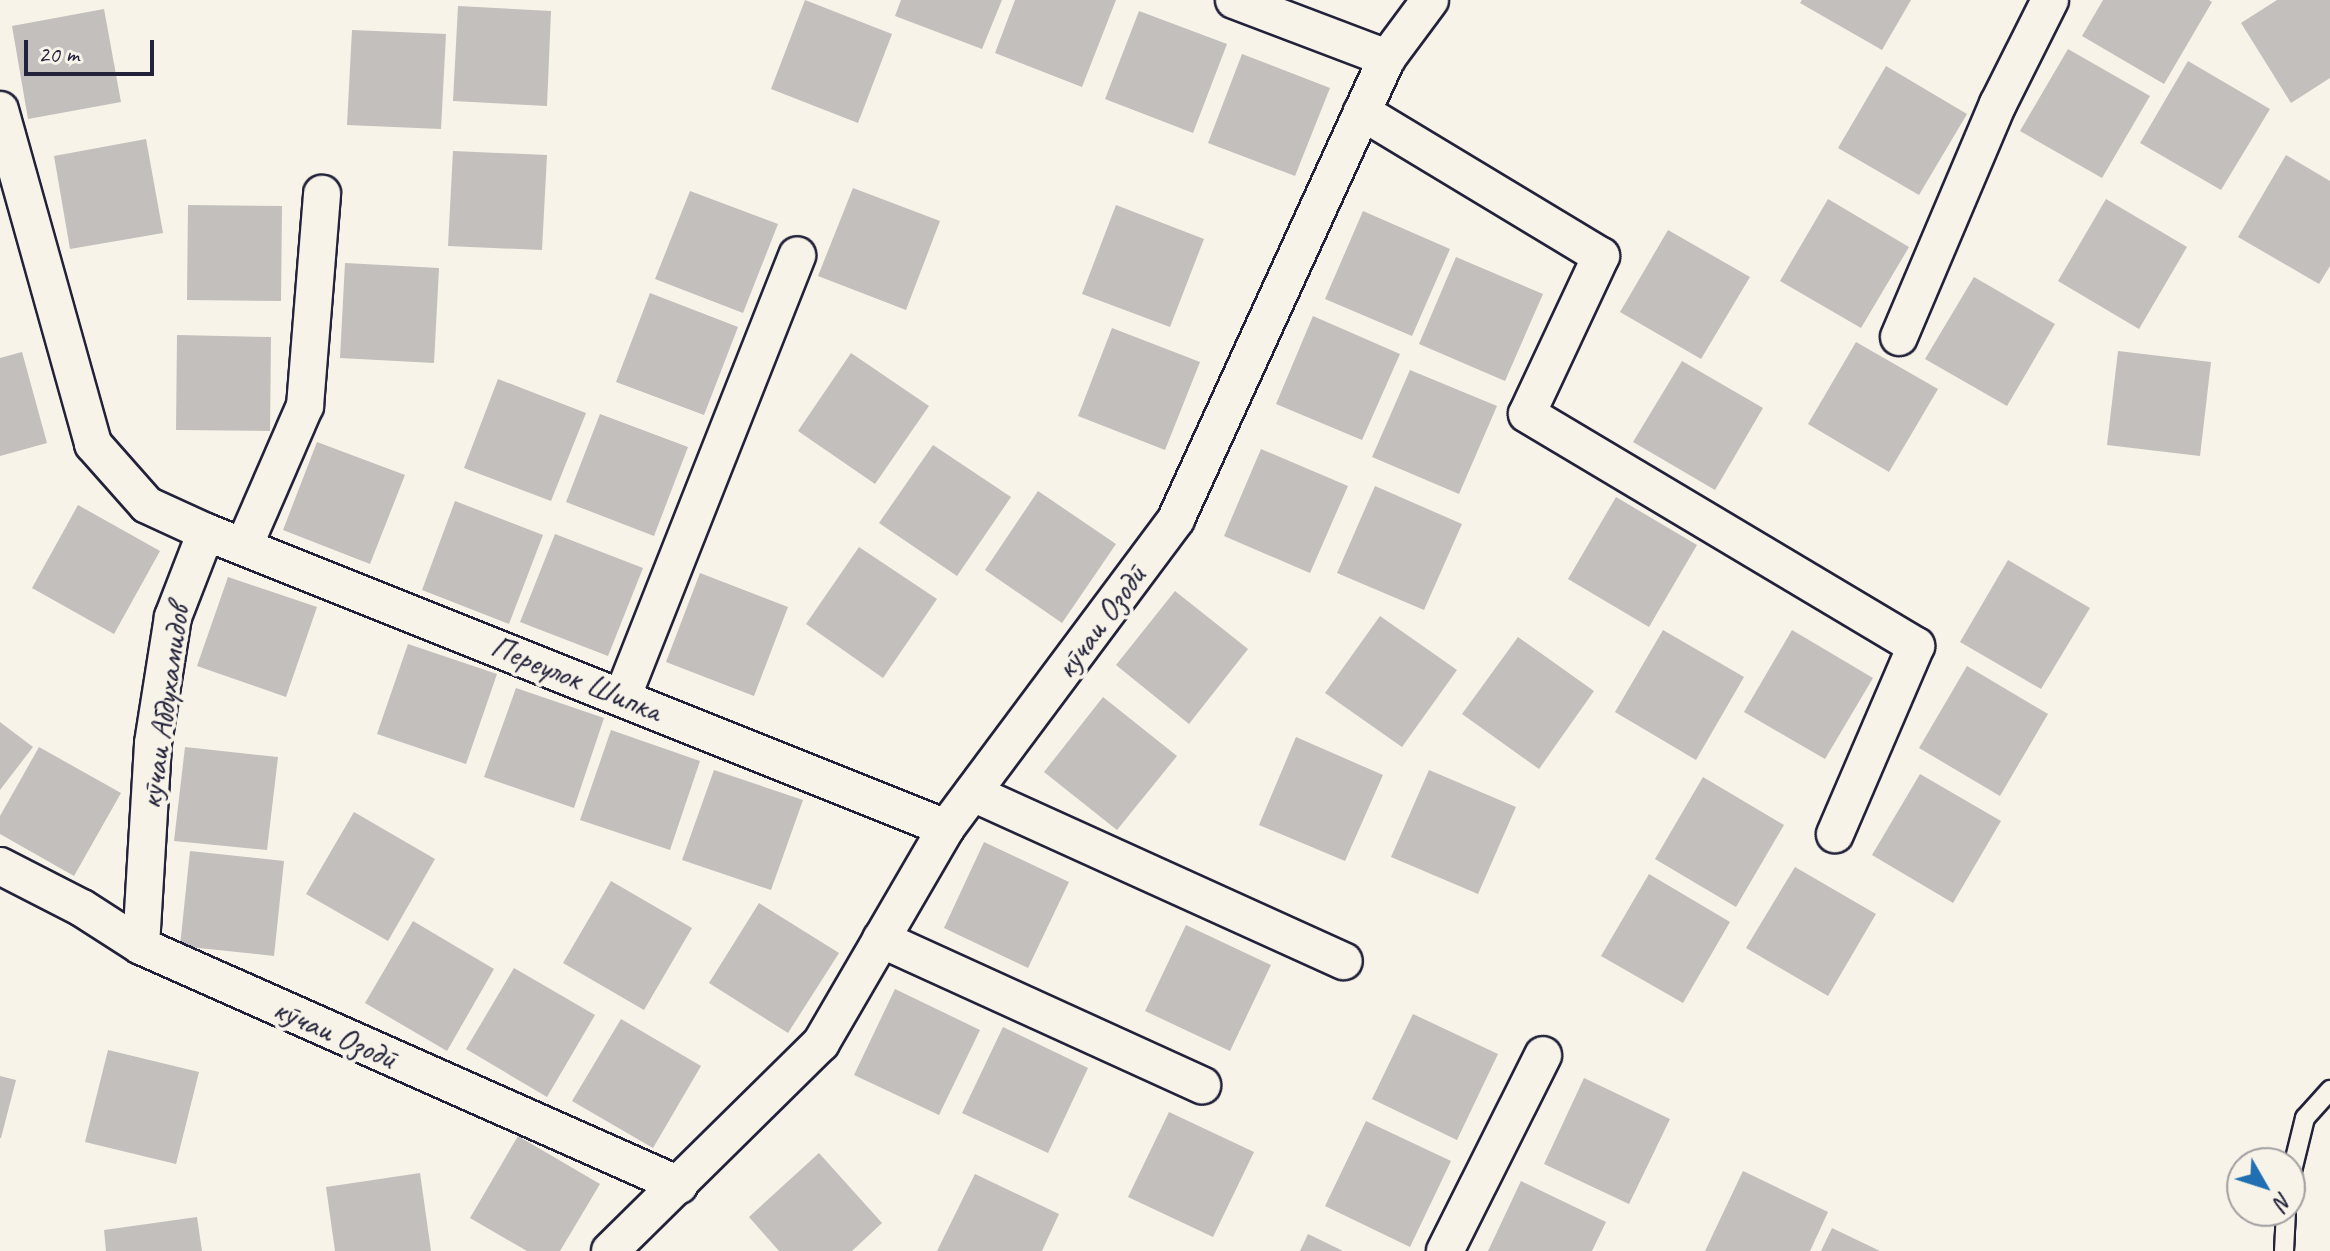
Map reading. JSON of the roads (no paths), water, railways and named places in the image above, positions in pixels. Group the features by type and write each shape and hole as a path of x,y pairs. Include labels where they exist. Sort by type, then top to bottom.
{"street":[{"path":"1234,0 1387,58"},
{"name":"кӯчаи Озодӣ","path":"610,1251 821,1043 946,828 1176,519 1387,58 1430,0"},
{"path":"1899,337 1998,104 2050,0"},
{"path":"0,110 93,444 147,505 206,532"},
{"path":"1362,112 1601,256 1527,414 1916,646 1835,834"},
{"path":"244,546 305,406 322,194"},
{"path":"622,698 797,255"},
{"name":"Переулок Шипка","path":"206,532 946,828"},
{"name":"кӯчаи Абдухамидов","path":"141,946 153,743 173,617 206,532"},
{"path":"973,793 1344,961"},
{"name":"кӯчаи Озодӣ","path":"0,866 82,908 141,946 679,1185"},
{"path":"881,939 1202,1085"},
{"path":"1445,1251 1543,1055"}],"lane":[{"path":"2298,1147 2305,1118 2330,1090"},
{"path":"2284,1251 2285,1227"}]}
